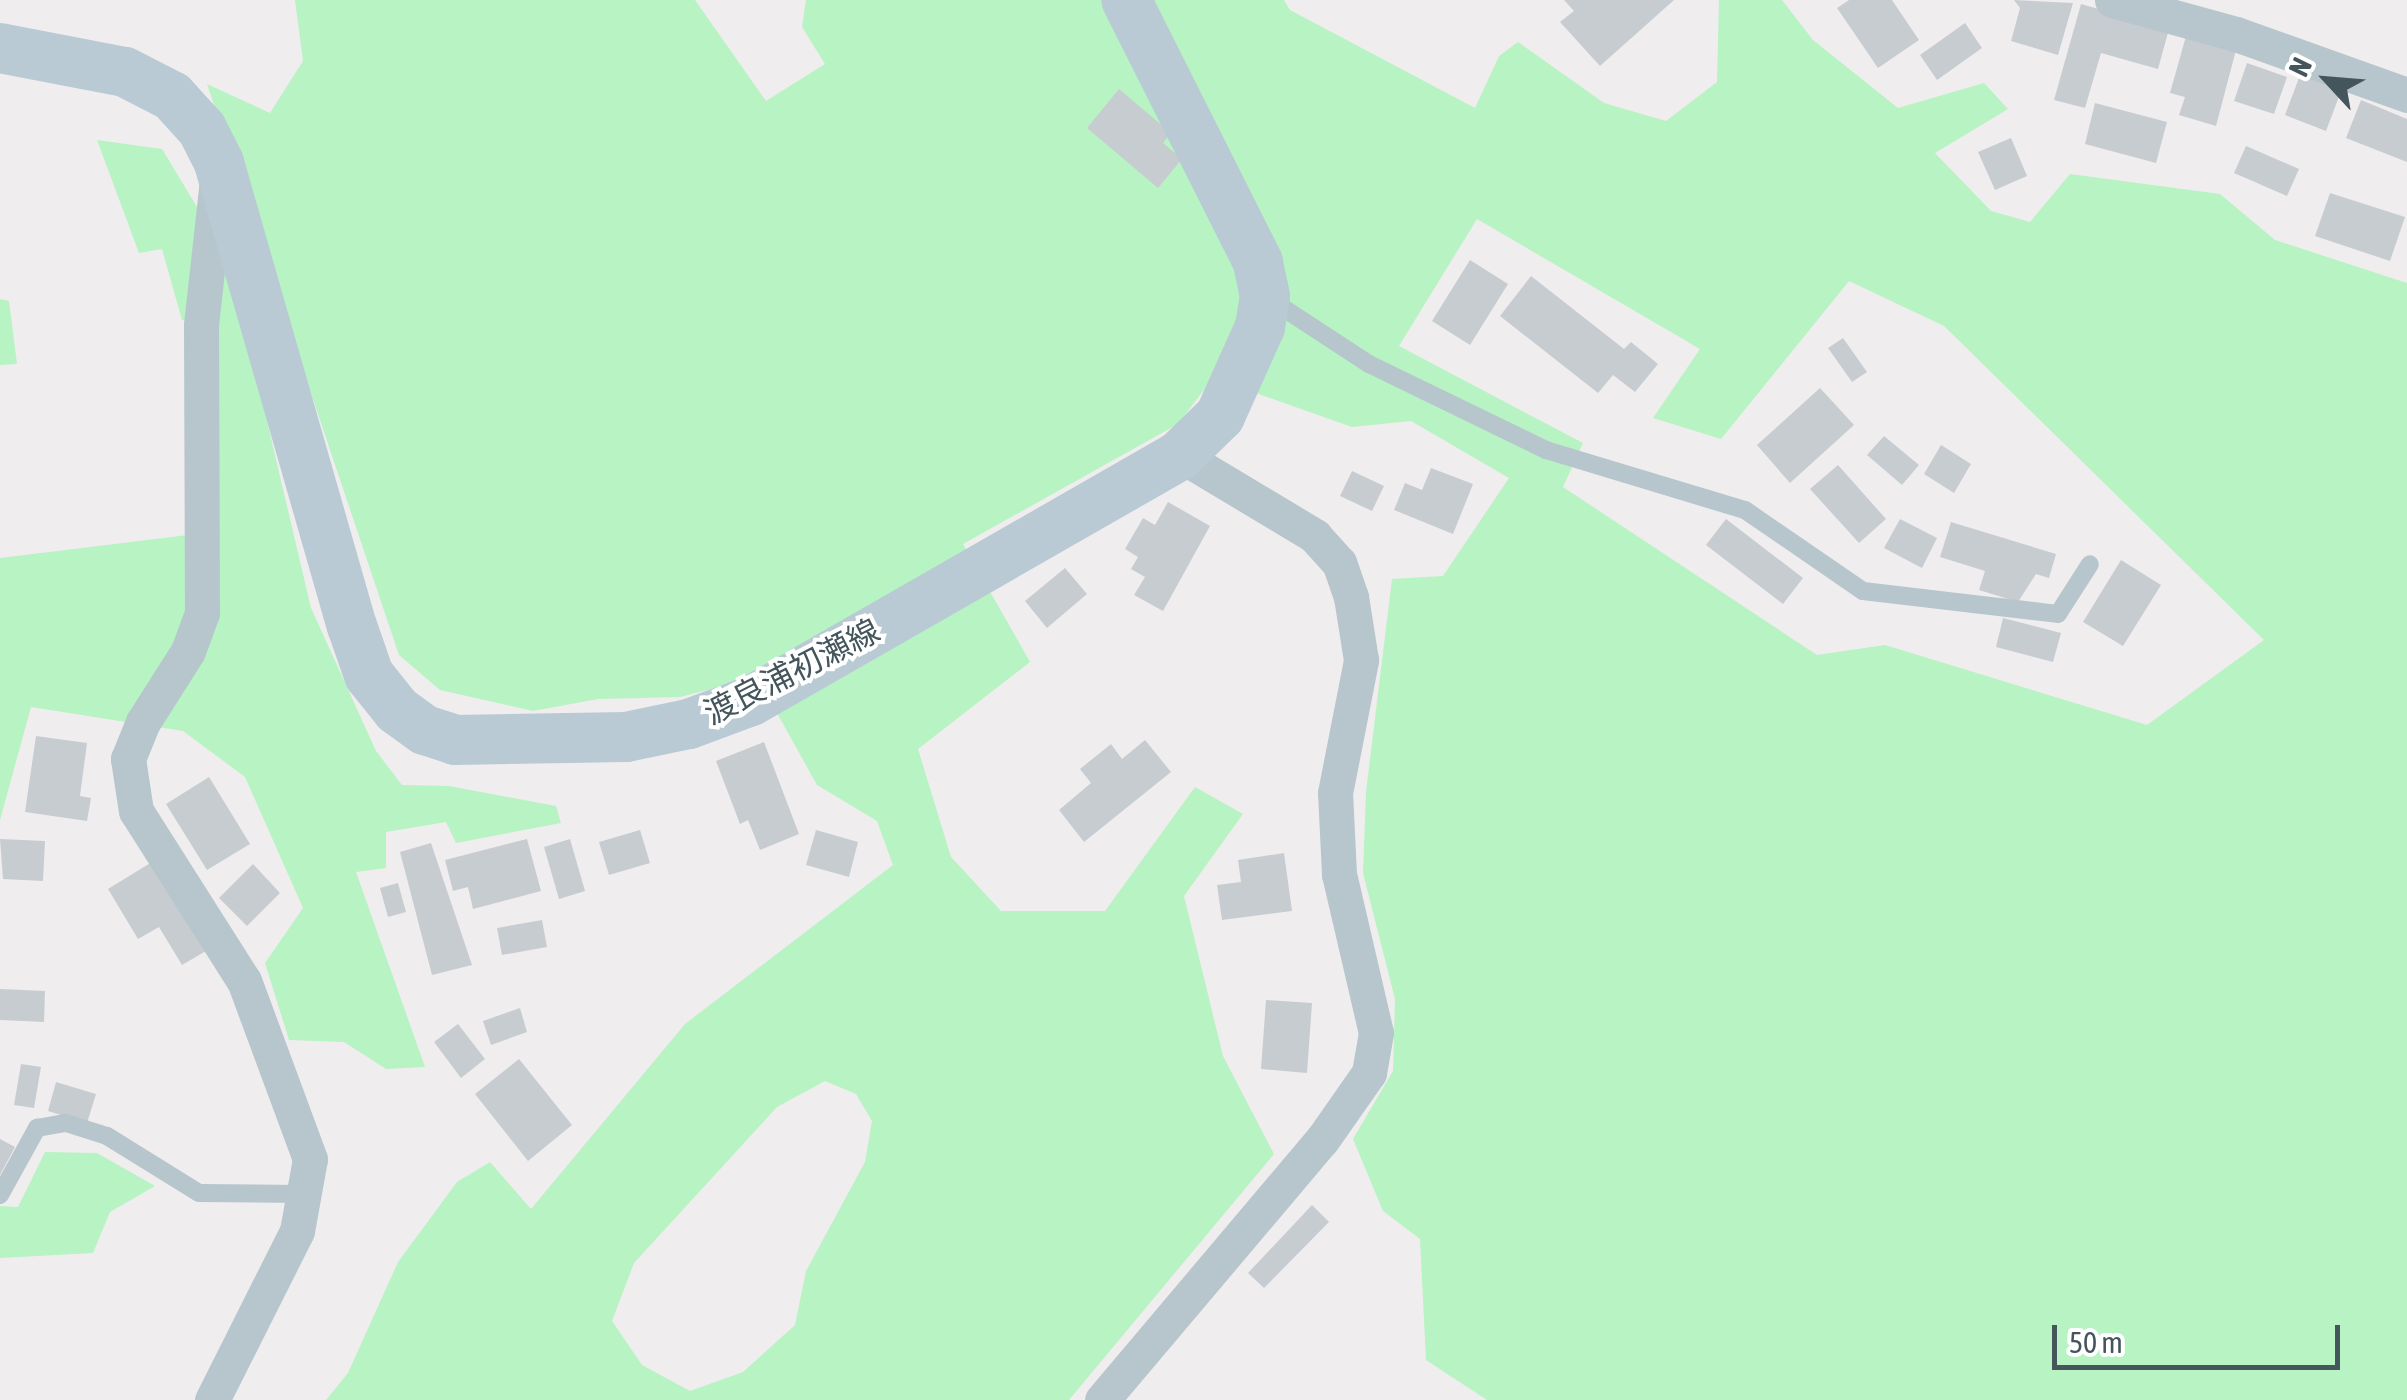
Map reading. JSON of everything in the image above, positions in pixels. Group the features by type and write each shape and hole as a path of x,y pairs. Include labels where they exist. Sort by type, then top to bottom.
{"main road":[{"path":"1126,0 1244,224 1265,296"},
{"name":"渡良浦初瀬線","path":"0,48 126,72 156,88 202,129 220,163 369,676 398,710 440,735 609,738 689,724 751,700 1180,455 1238,388 1265,296"}],"street":[{"path":"2112,0 2236,34 2407,95"},
{"path":"212,1400 298,1230 310,1159 244,981 136,811 128,759 142,722 188,651 202,613 201,326 220,163"},
{"path":"1102,1400 1322,1140 1368,1073 1376,1033 1338,858 1335,793 1361,660 1351,597 1339,563 1314,536 1180,455"}],"lane":[{"path":"1265,296 1369,364 1546,450 1745,510 1863,590 2058,614 2090,564"},
{"path":"0,1196 37,1128 66,1124 108,1136 199,1193 306,1194"}],"green space":[{"path":"295,0 695,0 766,101 825,64 802,27 806,0 1284,0 1290,10 1475,108 1499,56 1518,42 1604,103 1666,121 1717,82 1719,0 1782,0 1813,40 1898,108 1984,83 2008,109 1935,153 1991,211 2030,222 2070,174 2220,194 2275,240 2407,283 2407,1400 1487,1400 1426,1360 1420,1239 1383,1211 1353,1139 1393,1071 1395,999 1363,873 1366,792 1392,579 1443,576 1509,478 1411,421 1352,427 1213,378 1178,424 963,544 1030,662 918,749 951,857 1001,911 1105,911 1195,787 1243,814 1184,896 1223,1056 1274,1154 1069,1400 326,1400 348,1373 398,1262 457,1182 490,1162 531,1209 685,1024 893,865 877,821 817,785 757,677 680,697 598,699 533,711 440,690 399,655 207,84 270,113 303,61","holes":["1477,219 1700,349 1653,418 1721,439 1849,281 1944,326 2264,640 2147,725 1885,645 1817,655 1563,487 1583,443 1399,346","825,1081 856,1094 872,1121 865,1162 806,1271 795,1325 743,1372 690,1391 642,1365 612,1321 634,1263 777,1107"]},
{"path":"97,140 162,149 229,260 311,608 376,751 402,785 449,786 556,806 561,823 456,843 446,822 386,832 386,868 356,872 425,1067 386,1069 344,1042 289,1040 265,963 303,908 245,777 183,731 31,707 0,820 0,558 188,535 216,321 182,320 162,249 139,253"},
{"path":"0,299 9,301 17,364 0,365"},
{"path":"45,1152 97,1153 155,1186 110,1212 93,1253 0,1258 0,1206 18,1207"}],"building":[{"path":"1564,0 1674,0 1600,66 1560,22 1574,11"},
{"path":"1849,0 1892,0 1919,40 1878,68 1837,8"},
{"path":"2014,0 2073,3 2058,55 2011,41 2020,8"},
{"path":"2081,4 2169,29 2158,69 2101,53 2085,108 2054,100"},
{"path":"1965,23 1982,48 1937,80 1920,55"},
{"path":"2186,36 2236,50 2216,126 2179,115 2185,97 2170,93"},
{"path":"2247,63 2287,77 2274,114 2234,101"},
{"path":"2302,70 2343,86 2326,131 2285,115"},
{"path":"1119,89 1171,133 1163,143 1182,159 1158,188 1087,128"},
{"path":"2361,100 2407,119 2407,162 2346,138"},
{"path":"2095,103 2167,122 2156,163 2085,144"},
{"path":"2011,138 2027,176 1995,190 1978,152"},
{"path":"2246,146 2299,169 2287,196 2234,173"},
{"path":"2330,193 2405,217 2390,261 2315,236"},
{"path":"1470,260 1508,284 1470,345 1432,321"},
{"path":"1531,276 1624,349 1631,342 1658,364 1635,392 1613,375 1598,393 1500,316"},
{"path":"1843,338 1867,372 1852,382 1828,348"},
{"path":"1820,388 1854,425 1790,483 1757,445"},
{"path":"1884,436 1919,465 1902,485 1867,455"},
{"path":"1941,445 1971,464 1954,493 1924,474"},
{"path":"1838,465 1886,519 1859,543 1810,489"},
{"path":"1431,468 1473,484 1453,534 1394,510 1405,483 1422,490"},
{"path":"1352,471 1384,486 1372,511 1340,496"},
{"path":"1168,502 1210,526 1163,611 1134,595 1145,577 1131,569 1138,557 1125,549 1143,518 1155,525"},
{"path":"1726,519 1803,578 1783,604 1706,545"},
{"path":"1900,519 1937,538 1922,568 1884,548"},
{"path":"1951,522 2056,554 2049,578 2036,574 2018,602 1979,590 1985,571 1940,557"},
{"path":"2121,560 2161,585 2123,646 2083,622"},
{"path":"1065,568 1087,594 1047,628 1025,601"},
{"path":"2003,618 2061,633 2053,662 1996,647"},
{"path":"36,736 87,743 80,796 91,798 87,821 25,812"},
{"path":"1145,740 1171,772 1084,842 1059,810 1091,783 1080,769 1111,744 1122,759"},
{"path":"764,742 799,834 760,850 748,820 740,824 716,761"},
{"path":"209,777 250,844 207,870 166,804"},
{"path":"640,830 650,863 609,875 599,842"},
{"path":"816,830 858,842 849,877 806,865"},
{"path":"0,839 45,841 43,881 3,879"},
{"path":"527,839 541,891 473,909 468,887 453,891 445,860"},
{"path":"570,839 585,891 559,899 544,847"},
{"path":"431,843 472,965 432,975 400,852"},
{"path":"1284,853 1292,911 1222,920 1217,885 1241,882 1238,860"},
{"path":"152,862 206,951 182,965 159,927 138,939 108,889"},
{"path":"253,864 280,893 247,926 219,898"},
{"path":"398,883 406,912 388,917 380,888"},
{"path":"542,920 547,947 502,955 497,928"},
{"path":"0,989 45,991 44,1022 0,1020"},
{"path":"1266,1000 1312,1003 1307,1073 1261,1069"},
{"path":"520,1008 527,1032 491,1045 483,1021"},
{"path":"458,1024 485,1059 461,1078 434,1042"},
{"path":"519,1059 572,1125 528,1161 475,1094"},
{"path":"21,1064 41,1067 34,1108 14,1105"},
{"path":"56,1082 96,1094 87,1123 48,1111"},
{"path":"0,1139 15,1147 0,1175"},
{"path":"1312,1205 1329,1222 1264,1288 1248,1273"}]}
